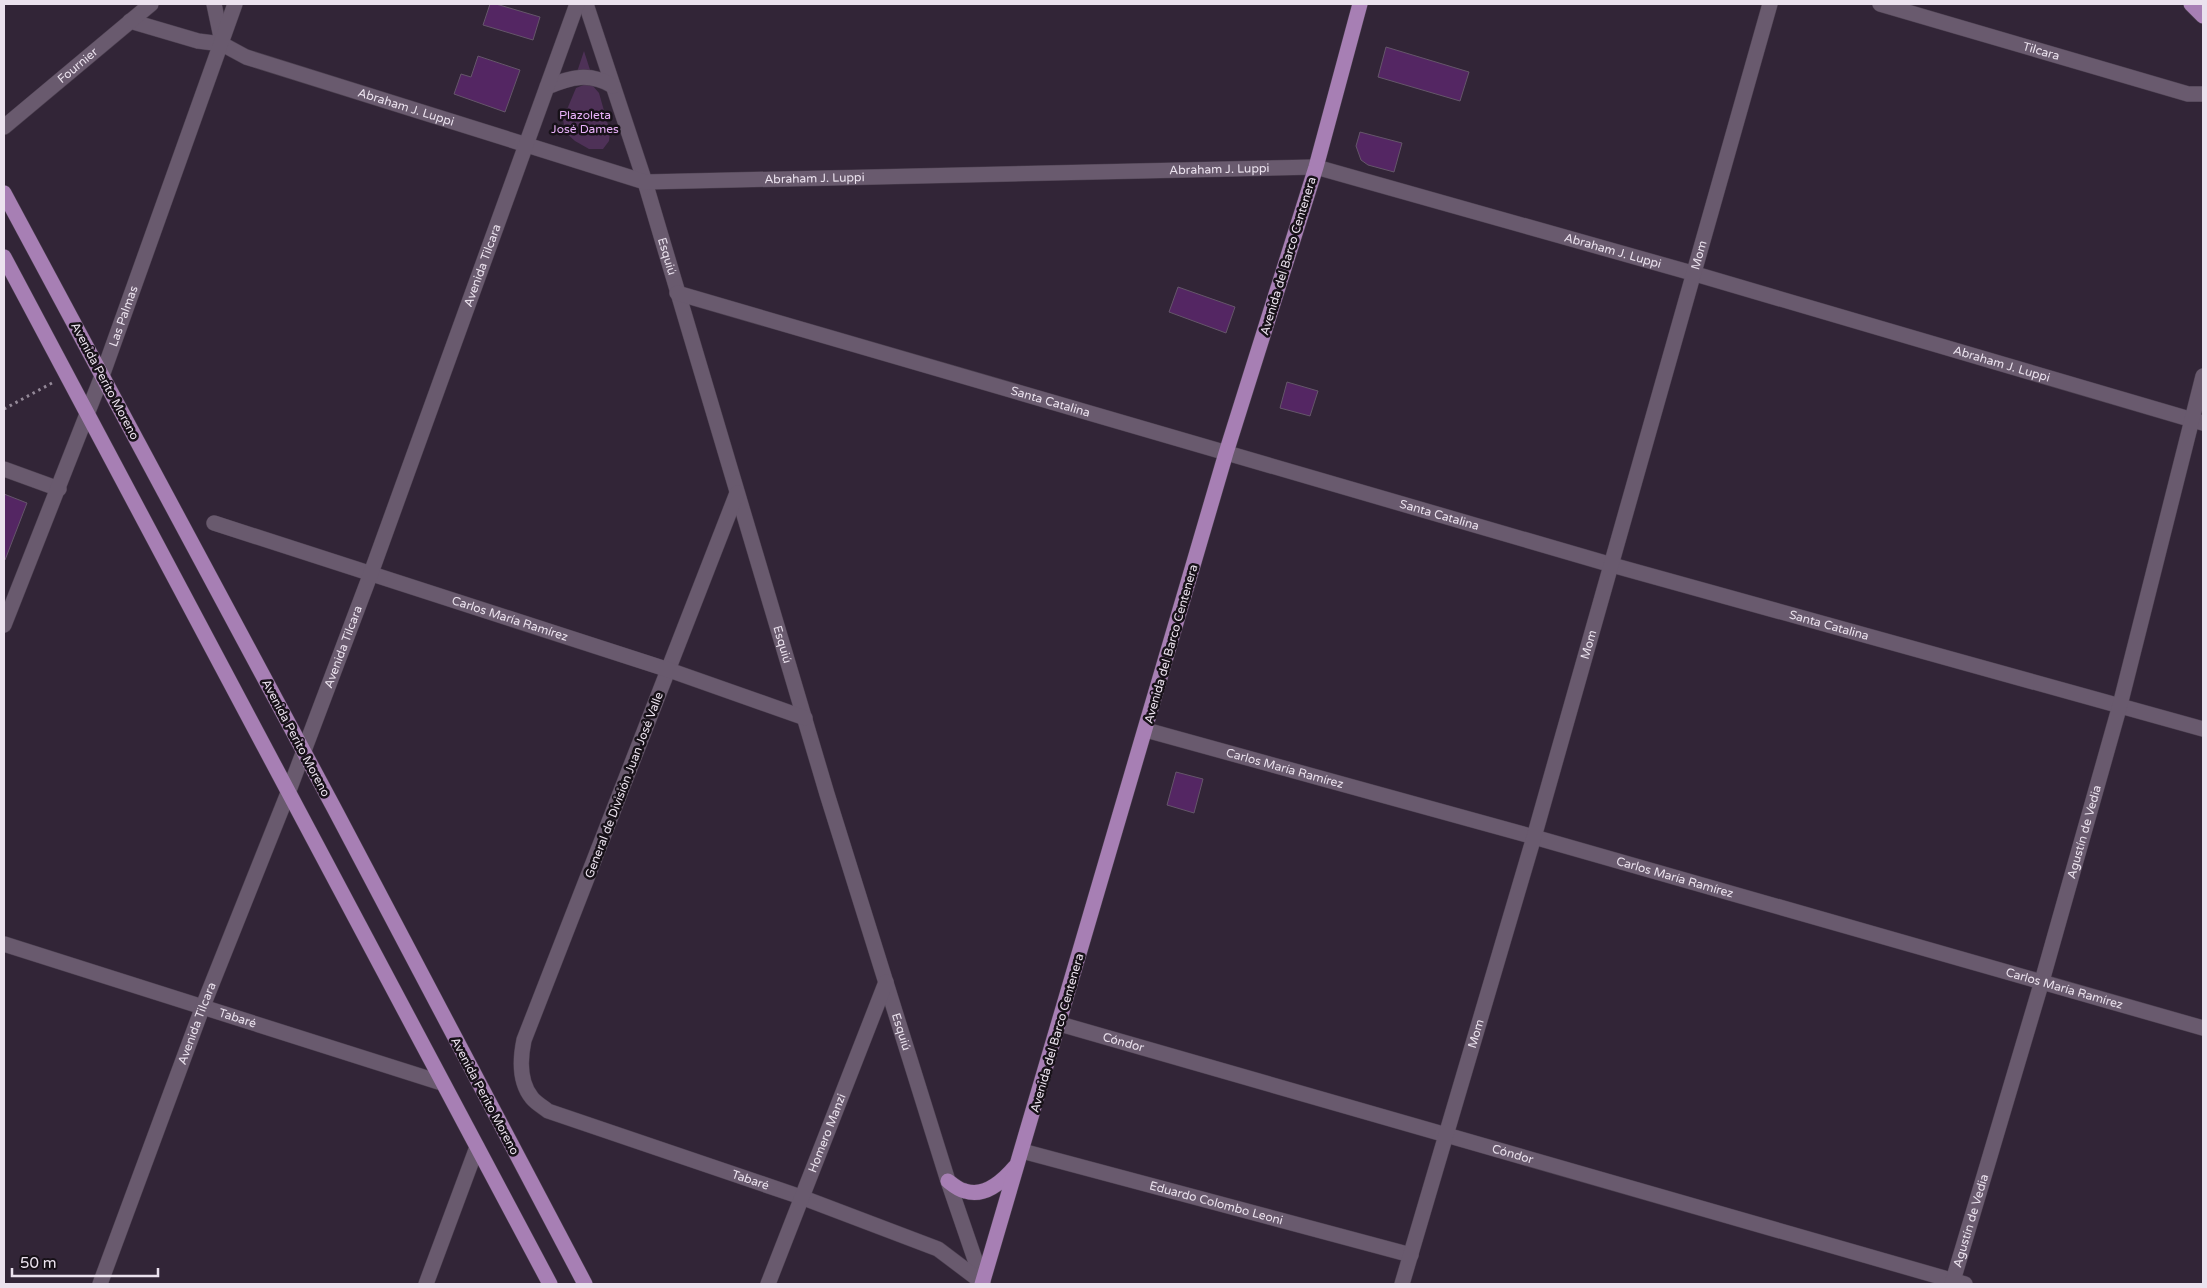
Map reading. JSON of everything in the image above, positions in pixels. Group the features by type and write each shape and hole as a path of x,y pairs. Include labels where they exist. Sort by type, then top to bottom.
{"main road":[{"name":"Avenida del Barco Centenera","path":"983,1284 1226,453 1316,167 1360,4"},
{"path":"2191,4 2203,16"},
{"name":"Avenida Perito Moreno","path":"4,193 585,1284"},
{"path":"4,257 550,1284"},
{"path":"948,1182 965,1192 981,1192 1002,1181 1020,1158"}],"street":[{"name":"Fournier","path":"4,127 151,4"},
{"path":"214,4 222,44"},
{"name":"Las Palmas","path":"4,625 102,376 235,4"},
{"name":"Avenida Tilcara","path":"100,1284 203,1006 288,793 302,751 371,573 577,4"},
{"name":"Esquiú","path":"586,4 645,182 805,718 948,1182 983,1284"},
{"name":"Mom","path":"1402,1284 1534,837 1612,565 1692,273 1770,4"},
{"name":"Tilcara","path":"1880,4 2188,94 2203,94"},
{"name":"Abraham J. Luppi","path":"130,21 198,41 222,44 246,57 645,182 1316,167 1692,273 2197,421"},
{"path":"546,87 568,79 584,77 600,79 613,86"},
{"name":"Santa Catalina","path":"677,294 1612,565 2203,729"},
{"name":"Agustín de Vedia","path":"1957,1283 2120,705 2197,421 2203,376"},
{"path":"4,469 58,489"},
{"name":"General de División Juan José Valle","path":"523,1078 520,1058 524,1040 670,670 737,493"},
{"name":"Carlos María Ramírez","path":"214,523 670,670 805,718"},
{"name":"Carlos María Ramírez","path":"1146,730 1534,837 2203,1028"},
{"name":"Tabaré","path":"4,944 442,1083"},
{"name":"Homero Manzi","path":"768,1284 886,982"},
{"name":"Cóndor","path":"1060,1024 1447,1134 1957,1283"},
{"name":"Tabaré","path":"523,1078 532,1098 548,1111 801,1197 938,1248 983,1284"},
{"path":"426,1284 477,1147"},
{"name":"Eduardo Colombo Leoni","path":"1020,1158 1411,1256"}],"path":[{"path":"4,409 67,375"}],"green space":[{"name":"Plazoleta José Dames","path":"584,51 591,73 577,72"},
{"name":"Plazoleta José Dames","path":"586,84 592,85 599,93 610,132 609,141 603,149 589,149 575,141 565,132 563,119 576,88"}],"building":[{"path":"490,4 496,4 540,17 533,40 483,25"},
{"path":"1386,47 1469,72 1460,101 1378,77"},
{"path":"478,56 520,70 505,112 454,94 461,74 471,77"},
{"path":"1360,132 1402,143 1394,172 1368,165 1361,160 1356,146"},
{"path":"1178,287 1235,307 1226,333 1169,312"},
{"path":"1287,382 1318,391 1310,416 1280,408"},
{"path":"4,494 27,503 5,560 4,559"},
{"path":"1176,772 1203,779 1194,813 1167,805"}]}
